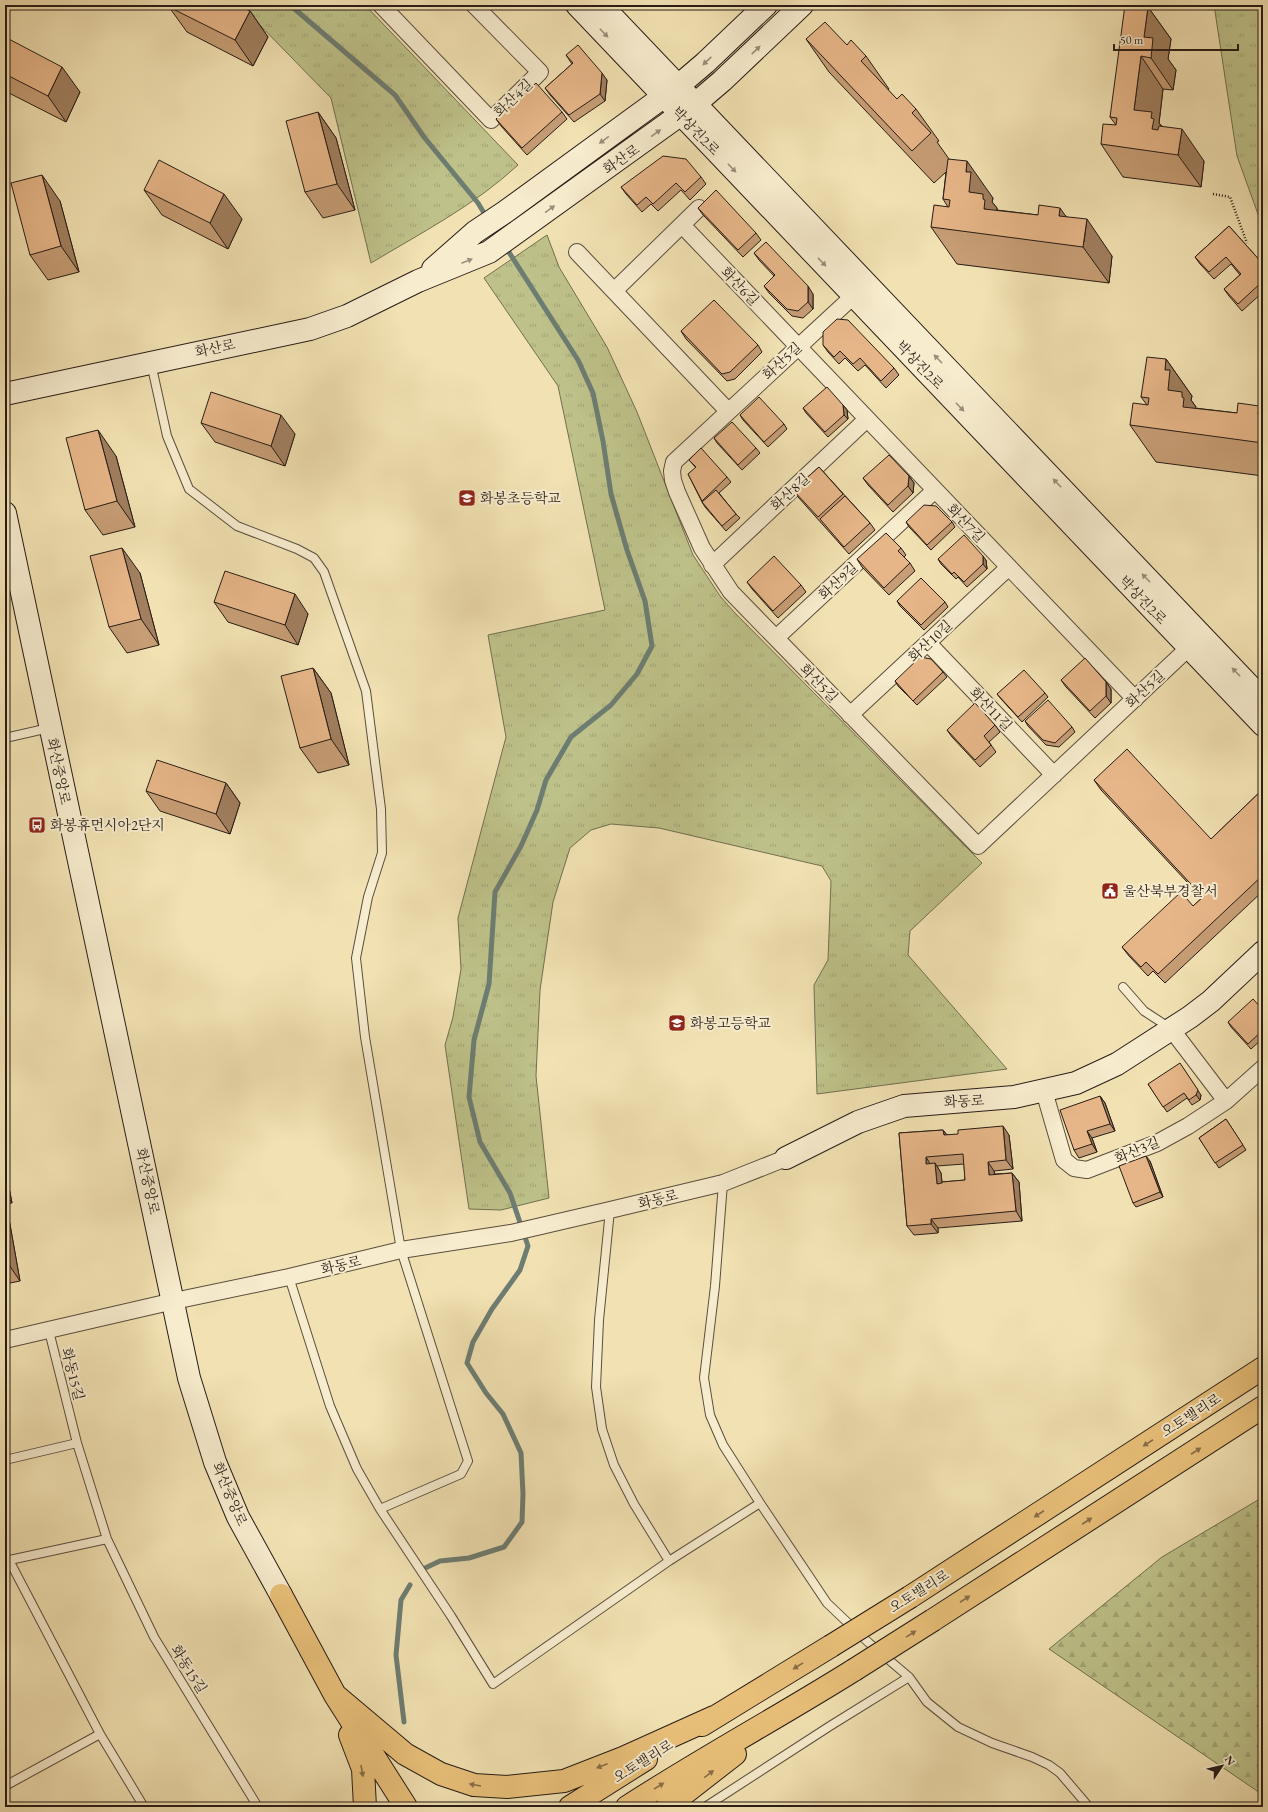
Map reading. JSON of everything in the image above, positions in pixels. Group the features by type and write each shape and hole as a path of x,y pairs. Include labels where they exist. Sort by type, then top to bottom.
{"highway":[{"name":"오토밸리로","path":"570,1807 910,1597 1263,1368"},
{"path":"627,1807 688,1768 801,1703 854,1670 1263,1407"},
{"name":"화산중앙로","path":"281,1595 335,1695 406,1807"},
{"path":"335,1695 405,1754 441,1774 480,1786 507,1787 564,1781 623,1758 714,1717"},
{"path":"335,1695 363,1768 365,1807"},
{"path":"667,1807 801,1703"}],"street":[{"name":"화산4길","path":"388,8 491,120 540,72 474,5"},
{"name":"박상진2로","path":"577,5 671,91"},
{"name":"박상진2로","path":"601,5 688,110 1195,642 1263,725"},
{"name":"화산로","path":"418,281 475,232 505,212 671,91 705,63 766,5"},
{"name":"화산로","path":"5,394 310,329 347,316 418,281 489,252 688,110 722,81 802,5"},
{"path":"614,291 699,208"},
{"name":"화산6길","path":"682,225 798,347"},
{"path":"577,252 728,411"},
{"name":"화산5길","path":"860,289 674,462 672,480 677,492 702,548 731,592 978,846 1195,642"},
{"name":"화산7길","path":"798,347 1135,699"},
{"name":"화산8길","path":"712,565 867,419"},
{"name":"화산9길","path":"776,638 935,490"},
{"name":"화산중앙로","path":"5,512 174,1301 189,1378 215,1462 238,1517 281,1595"},
{"name":"화산10길","path":"850,715 1009,567"},
{"name":"박상진2로","path":"1195,642 1263,700"},
{"name":"화산11길","path":"928,643 1054,775"},
{"name":"화동로","path":"5,1340 174,1301 289,1277 401,1250 511,1233 723,1183 786,1158 858,1122 904,1106 1014,1097 1044,1092 1076,1083 1117,1064 1172,1030 1211,1001 1263,952"},
{"path":"1172,1030 1226,1101"},
{"name":"화산3길","path":"1044,1092 1064,1160 1074,1168 1087,1170 1157,1143 1188,1126 1226,1101 1263,1068"}],"lane":[{"path":"151,362 167,436 189,490 237,526 314,558 327,579 366,691 381,809 382,852 368,897 356,958 365,1037 401,1250 468,1461 461,1474 380,1509"},
{"path":"5,738 50,727"},
{"path":"1123,986 1144,1011 1172,1030"},
{"path":"723,1183 715,1286 704,1378 710,1415 723,1445 827,1604 869,1643 909,1677 927,1702 958,1728 1049,1765 1060,1774 1089,1807"},
{"path":"610,1210 599,1320 596,1387 602,1429 614,1465 634,1504 669,1562"},
{"path":"289,1277 330,1406 357,1469 380,1509 493,1684 669,1562 760,1503"},
{"name":"화동15길","path":"49,1331 77,1443 107,1538 154,1637 258,1807"},
{"path":"5,1460 77,1443"},
{"path":"107,1538 7,1560 100,1734 144,1807"},
{"path":"705,1807 804,1742 909,1677"},
{"path":"5,1786 100,1734"}],"path":[{"path":"1214,194 1230,197 1247,243"}],"green space":[{"path":"229,5 365,5 518,165 466,206 371,263 331,98 252,17"},
{"path":"1214,5 1263,5 1263,228 1237,156"},
{"path":"547,235 559,267 607,347 637,412 693,555 720,596 734,612 982,863 910,931 908,955 1007,1069 817,1094 814,985 828,960 831,881 822,866 659,828 611,824 591,830 570,848 553,902 540,990 536,1076 549,1198 501,1210 469,1209 445,1045 453,1017 461,969 458,918 506,737 488,635 605,610 558,386 484,278"},
{"path":"1263,1497 1263,1795 1049,1649 1162,1557"}],"building":[{"path":"170,5 238,5 250,11 235,40 169,7"},
{"path":"1125,5 1148,7 1144,37 1153,38 1151,58 1141,56 1134,110 1152,112 1151,118 1154,119 1152,129 1158,130 1159,126 1182,129 1178,155 1101,144 1103,124 1116,125 1117,118 1110,117"},
{"path":"825,22 847,45 851,40 866,56 861,61 897,99 902,94 916,109 912,113 931,133 912,151 806,39"},
{"path":"5,37 62,67 48,96 5,74"},
{"path":"578,45 602,73 600,94 569,115 545,88 573,63 566,55"},
{"path":"536,83 562,112 522,148 496,119"},
{"path":"318,112 337,184 305,192 286,121"},
{"path":"663,156 686,159 701,177 685,192 676,183 653,204 646,197 637,205 621,187"},
{"path":"948,159 967,161 966,172 971,172 969,192 983,194 983,199 985,200 984,209 1038,215 1039,205 1060,208 1059,216 1087,219 1083,247 931,227 934,205 949,207 950,200 943,199"},
{"path":"159,160 224,194 210,223 144,190"},
{"path":"42,175 61,246 30,255 11,183"},
{"path":"716,190 756,233 738,250 698,208"},
{"path":"1229,226 1263,264 1263,281 1238,304 1224,289 1241,274 1226,257 1209,272 1195,257"},
{"path":"766,242 808,286 808,302 798,311 787,309 764,286 775,275 754,253"},
{"path":"714,300 758,345 730,372 722,374 681,331"},
{"path":"837,319 848,320 894,368 881,381 860,358 853,364 840,351 834,357 823,345 823,332"},
{"path":"1147,357 1166,359 1165,370 1170,370 1168,390 1182,392 1182,397 1184,398 1183,407 1237,413 1238,403 1259,406 1258,414 1263,414 1263,443 1130,425 1133,403 1148,405 1149,398 1141,397"},
{"path":"827,387 843,405 844,415 825,432 803,408"},
{"path":"211,392 281,415 271,446 201,423"},
{"path":"759,397 784,424 764,442 740,415"},
{"path":"732,422 756,448 738,465 714,438"},
{"path":"98,430 117,501 85,510 66,438"},
{"path":"701,448 727,477 702,501 688,474 696,467 689,460"},
{"path":"889,455 909,476 908,486 888,505 863,478"},
{"path":"819,467 843,494 818,517 793,490"},
{"path":"716,490 736,514 722,526 702,502"},
{"path":"845,496 870,523 844,547 820,519"},
{"path":"924,505 936,506 952,522 927,545 906,522"},
{"path":"886,533 901,548 898,551 910,563 884,588 857,559"},
{"path":"964,535 983,556 983,564 964,582 954,572 952,574 938,559"},
{"path":"122,548 141,619 109,627 90,556"},
{"path":"774,556 801,585 773,611 747,582"},
{"path":"225,571 295,594 285,625 214,602"},
{"path":"921,578 945,602 921,625 897,601"},
{"path":"920,657 931,659 943,672 913,701 895,681"},
{"path":"1085,658 1106,682 1106,696 1090,711 1061,680"},
{"path":"313,668 331,739 300,748 281,676"},
{"path":"1024,670 1045,693 1018,717 997,694"},
{"path":"1048,700 1072,727 1055,743 1043,740 1025,721"},
{"path":"975,703 995,725 984,736 991,745 975,760 947,730"},
{"path":"1127,749 1211,839 1263,789 1263,875 1158,974 1146,962 1141,967 1122,947 1181,892 1193,906 1203,897 1094,780"},
{"path":"157,760 226,783 216,814 146,791"},
{"path":"1253,999 1263,1010 1263,1030 1248,1044 1228,1022"},
{"path":"1180,1063 1198,1090 1196,1095 1189,1100 1184,1093 1163,1107 1148,1084"},
{"path":"1100,1096 1110,1124 1087,1131 1092,1144 1074,1150 1060,1110"},
{"path":"1226,1119 1243,1145 1215,1163 1199,1138"},
{"path":"1003,1126 1006,1160 988,1162 989,1175 1012,1173 1016,1211 931,1219 931,1224 907,1226 899,1133 943,1130 944,1135 958,1134 958,1130","holes":["963,1154 965,1180 942,1182 937,1184 935,1163 926,1164 926,1157"]},
{"path":"1146,1156 1160,1192 1133,1203 1119,1166"}],"waterway":[{"path":"290,5 395,95 424,137 478,203 487,218"},
{"path":"423,1569 440,1561 469,1558 504,1547 522,1522 523,1494 521,1453 503,1414 486,1393 467,1363 473,1342 492,1309 520,1270 528,1246 510,1193 480,1142 469,1097 474,1040 489,984 495,892 521,846 537,810 546,780 571,737 611,705 637,674 652,646 645,601 627,550 611,494 603,441 593,393 578,360 505,246"},
{"path":"404,1722 396,1655 401,1600 410,1585"}],"place":[{"name":"화봉초등학교","path":"467,498"},
{"name":"화봉휴먼시아2단지","path":"37,825"},
{"name":"울산북부경찰서","path":"1110,891"},
{"name":"화봉고등학교","path":"677,1023"}]}
